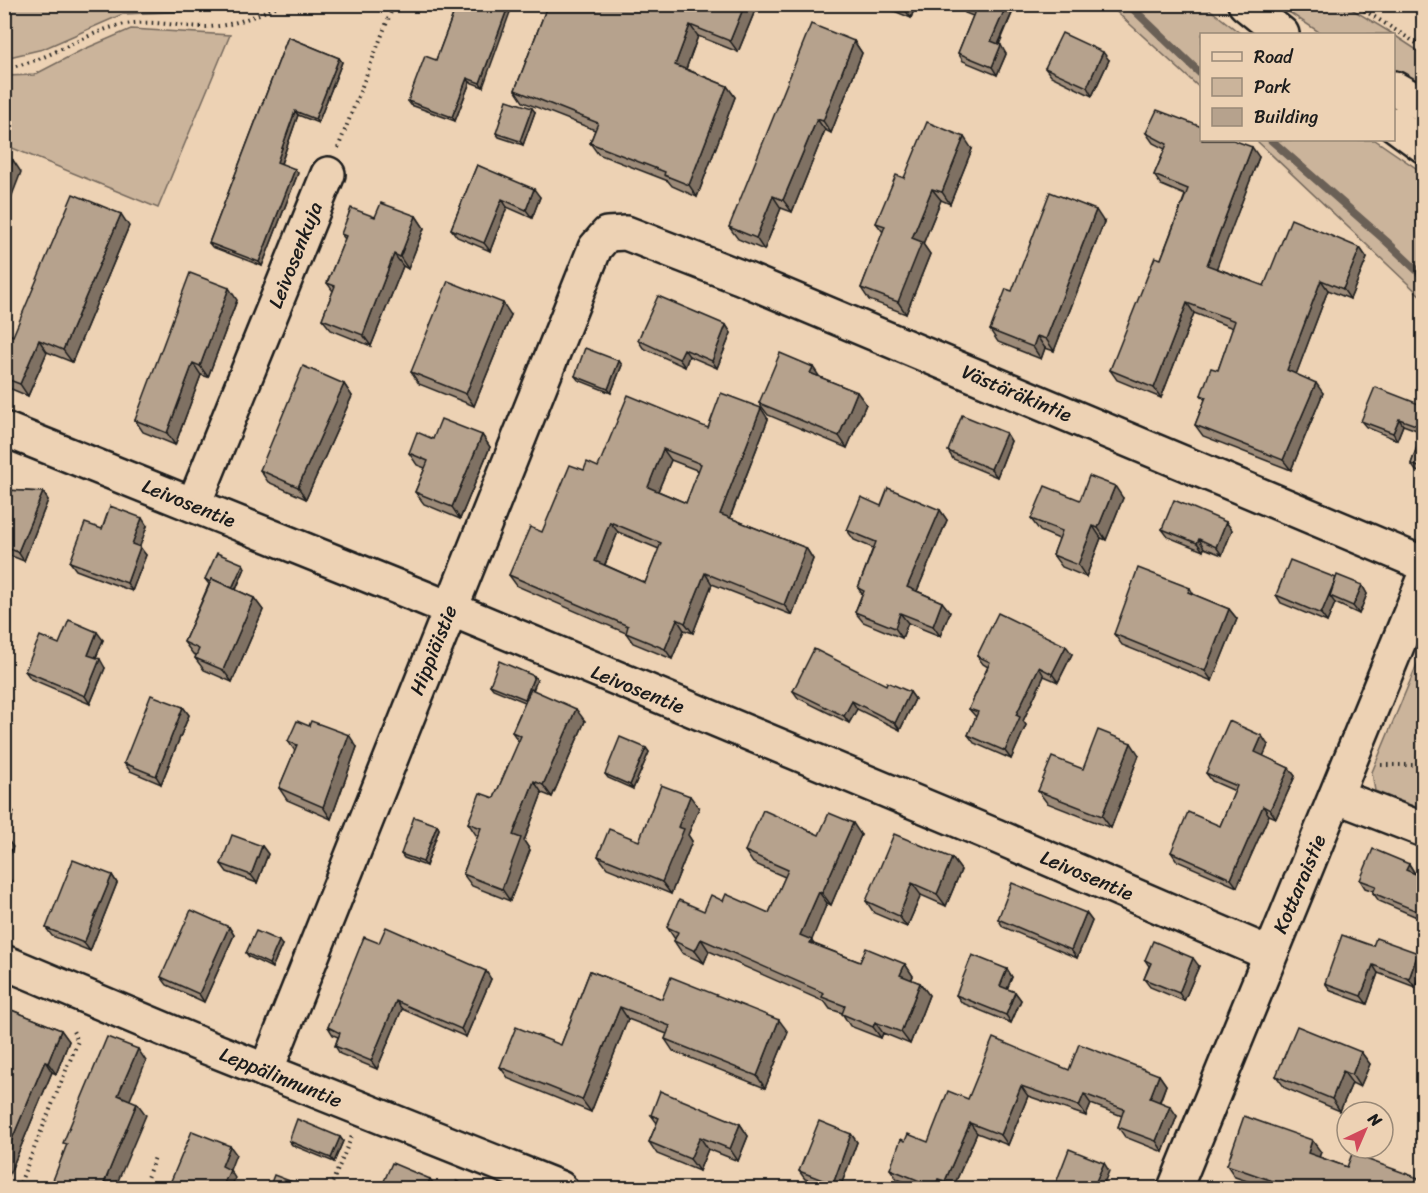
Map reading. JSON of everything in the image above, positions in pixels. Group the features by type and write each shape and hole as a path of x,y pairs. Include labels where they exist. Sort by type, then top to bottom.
{"street":[{"path":"1262,18 1294,33"},
{"path":"1395,89 1424,105"},
{"path":"1395,125 1424,146"},
{"name":"Leivosenkuja","path":"194,504 328,174"},
{"name":"Västäräkintie","path":"607,234 626,233 740,277 1424,564"},
{"name":"Hippiäistie","path":"266,1071 595,248 607,234"},
{"name":"Leivosentie","path":"4,429 450,609 996,836 1270,954"},
{"name":"Kottaraistie","path":"1175,1188 1424,580"},
{"path":"1336,796 1424,830"},
{"name":"Leppälinnuntie","path":"4,963 266,1071 560,1188"}],"path":[{"path":"4,68 23,66 114,27 136,23 207,27 239,23 282,4"},
{"path":"328,174 394,4"},
{"path":"1354,4 1424,48"},
{"path":"1379,765 1424,765"},
{"path":"18,1188 78,1041 72,1029"},
{"path":"330,1188 363,1110"},
{"path":"143,1188 155,1157"}],"green space":[{"path":"4,5 253,5 241,9 123,14 43,49 5,58"},
{"path":"1109,5 1204,5 1240,33 1200,33 1200,88"},
{"path":"1278,5 1345,5 1391,33 1320,33"},
{"path":"131,29 230,35 158,208 5,145 5,76 34,75 80,51"},
{"path":"1395,36 1423,54 1423,97 1395,80"},
{"path":"1257,141 1376,141 1423,173 1423,298"},
{"path":"1423,650 1423,810 1375,791 1372,772"}],"building":[{"path":"457,4 509,4 480,83 467,78 452,117 408,101 425,56 436,60"},
{"path":"548,4 745,4 730,41 690,25 675,65 727,86 689,185 664,175 665,172 590,143 598,123 515,90"},
{"path":"960,4 1007,4 991,41 1001,45 992,67 958,53 975,11"},
{"path":"811,24 854,41 823,121 817,119 783,200 773,196 756,238 729,227"},
{"path":"1062,33 1103,52 1087,87 1045,68"},
{"path":"288,37 339,58 315,119 295,111 277,162 295,169 259,262 209,243"},
{"path":"507,100 532,108 520,141 496,133"},
{"path":"1157,110 1200,126 1200,141 1236,141 1252,147 1207,265 1264,286 1291,219 1360,248 1343,289 1321,280 1287,370 1316,383 1283,460 1195,425 1206,397 1201,395 1211,368 1218,370 1235,321 1187,303 1154,388 1110,370 1155,257 1161,259 1188,189 1154,175 1167,144 1146,133"},
{"path":"927,122 964,137 942,192 932,189 912,238 922,242 898,302 861,288 885,226 876,223 896,175 904,178"},
{"path":"4,157 13,160 4,182"},
{"path":"477,165 534,189 526,210 502,199 484,243 451,229"},
{"path":"1050,192 1096,210 1046,339 1037,336 1033,347 990,330 1006,289 1012,291"},
{"path":"73,194 121,214 63,350 39,340 20,384 4,378 4,332 13,336"},
{"path":"381,203 416,216 400,257 394,254 363,335 322,319 335,286 327,283 346,236 341,234 351,208 375,217"},
{"path":"190,273 229,288 200,366 193,363 167,433 135,420"},
{"path":"448,281 503,303 466,394 411,372"},
{"path":"658,296 726,325 712,361 684,349 679,359 638,340"},
{"path":"585,348 619,361 608,389 575,376"},
{"path":"780,353 813,367 810,373 857,392 839,436 759,403"},
{"path":"303,366 344,384 298,487 260,470"},
{"path":"1375,387 1424,406 1424,428 1399,419 1393,433 1361,421"},
{"path":"721,393 761,408 720,514 806,548 784,605 705,573 685,623 677,619 665,649 626,633 628,626 509,575 530,527 542,532 570,465 584,470 587,462 598,467 628,395 708,428","holes":["663,449 701,464 686,503 648,487","610,522 661,543 645,583 595,561"]},
{"path":"962,415 1006,433 991,469 948,451"},
{"path":"441,419 482,435 452,507 415,492 428,461 409,453 417,432 433,439"},
{"path":"1424,428 1424,469 1411,464"},
{"path":"1089,476 1115,486 1098,528 1093,526 1078,565 1053,555 1062,531 1031,519 1045,486 1080,500"},
{"path":"888,488 940,510 907,587 942,602 933,626 900,613 895,628 855,612 864,591 858,588 876,542 847,530 861,497 881,506"},
{"path":"4,490 43,492 18,552 4,547"},
{"path":"1174,500 1226,522 1216,547 1199,539 1197,543 1162,529"},
{"path":"110,506 142,518 132,544 140,547 127,583 70,562 85,523 102,529"},
{"path":"217,553 243,564 232,588 212,579 210,582 205,579"},
{"path":"1290,560 1336,578 1321,614 1276,595"},
{"path":"1138,568 1190,588 1188,592 1229,609 1205,671 1114,634"},
{"path":"1337,575 1362,585 1353,606 1330,596"},
{"path":"212,579 254,598 223,670 195,658 199,649 184,642"},
{"path":"998,613 1066,646 1052,674 1039,667 1016,715 1020,717 1005,751 968,735 978,712 969,709 990,662 977,656"},
{"path":"69,620 97,632 88,655 100,659 85,696 25,671 40,636 59,644"},
{"path":"814,649 886,685 887,682 910,692 895,723 852,701 844,716 793,691"},
{"path":"499,661 534,676 525,699 490,685"},
{"path":"531,689 576,709 543,785 534,781 513,835 521,838 502,889 463,874 481,828 468,823 480,793 494,798 521,736 512,732"},
{"path":"151,695 183,707 156,776 124,763"},
{"path":"297,721 309,726 311,721 349,735 323,807 279,788 297,745 288,741"},
{"path":"1229,721 1262,736 1255,752 1289,768 1270,810 1263,806 1231,879 1171,852 1188,812 1220,826 1237,786 1206,773"},
{"path":"1098,730 1131,743 1102,816 1038,791 1052,757 1083,769"},
{"path":"620,737 646,748 630,785 605,774"},
{"path":"661,785 690,796 678,827 684,829 662,882 598,856 609,829 639,841"},
{"path":"763,810 819,835 829,813 853,823 822,893 819,892 800,935 812,940 810,943 860,962 866,948 905,964 900,975 920,983 901,1032 875,1022 873,1027 842,1014 845,1006 822,997 824,993 701,939 695,951 674,941 678,932 667,927 679,900 704,911 711,895 723,901 726,894 769,913 788,870 745,851"},
{"path":"414,817 437,825 423,862 401,854"},
{"path":"894,834 952,858 937,894 912,883 899,916 866,901"},
{"path":"232,835 262,846 251,875 221,864"},
{"path":"1373,849 1409,864 1406,870 1423,877 1418,889 1424,891 1424,914 1373,893 1376,886 1360,880"},
{"path":"73,860 112,875 84,943 46,928"},
{"path":"1012,883 1086,913 1071,950 998,919"},
{"path":"191,910 229,927 199,994 161,977"},
{"path":"386,927 486,971 461,1029 396,1001 371,1061 335,1046 340,1033 328,1027 364,937 379,943"},
{"path":"256,931 279,941 269,964 246,953"},
{"path":"1342,935 1373,946 1376,938 1418,953 1409,979 1373,965 1361,996 1325,983"},
{"path":"1153,941 1193,958 1179,993 1144,979 1151,963 1145,960"},
{"path":"972,955 1007,969 1000,986 1015,992 1006,1015 956,995"},
{"path":"590,971 662,999 671,977 779,1020 757,1076 665,1039 670,1026 620,1007 582,1100 500,1067 516,1027 561,1045"},
{"path":"4,1007 61,1030 48,1063 45,1061 4,1158"},
{"path":"1297,1026 1361,1052 1352,1075 1343,1071 1332,1099 1276,1076"},
{"path":"107,1037 138,1049 118,1095 137,1103 102,1188 50,1188 67,1144 63,1143"},
{"path":"993,1038 1069,1070 1079,1044 1159,1075 1150,1098 1170,1106 1156,1141 1118,1127 1124,1109 1084,1094 1079,1106 1021,1086 1001,1135 970,1123 945,1181 938,1179 935,1187 890,1169 901,1139 905,1141 908,1134 928,1142 948,1091 968,1099"},
{"path":"1424,1076 1424,1098 1416,1095"},
{"path":"660,1091 740,1124 730,1149 700,1137 690,1159 649,1142 659,1118 651,1115"},
{"path":"1244,1116 1312,1140 1308,1153 1347,1167 1350,1160 1369,1160 1421,1179 1417,1188 1293,1188 1227,1165"},
{"path":"297,1119 340,1137 331,1158 289,1141"},
{"path":"819,1121 851,1134 833,1184 799,1171"},
{"path":"192,1131 230,1146 222,1166 230,1170 222,1188 168,1188"},
{"path":"1069,1149 1104,1163 1093,1188 1054,1188"},
{"path":"392,1163 430,1179 426,1188 381,1188"},
{"path":"274,1175 308,1188 269,1188"}],"waterway":[{"path":"1128,4 1200,73"},
{"path":"1272,141 1424,277"}]}
